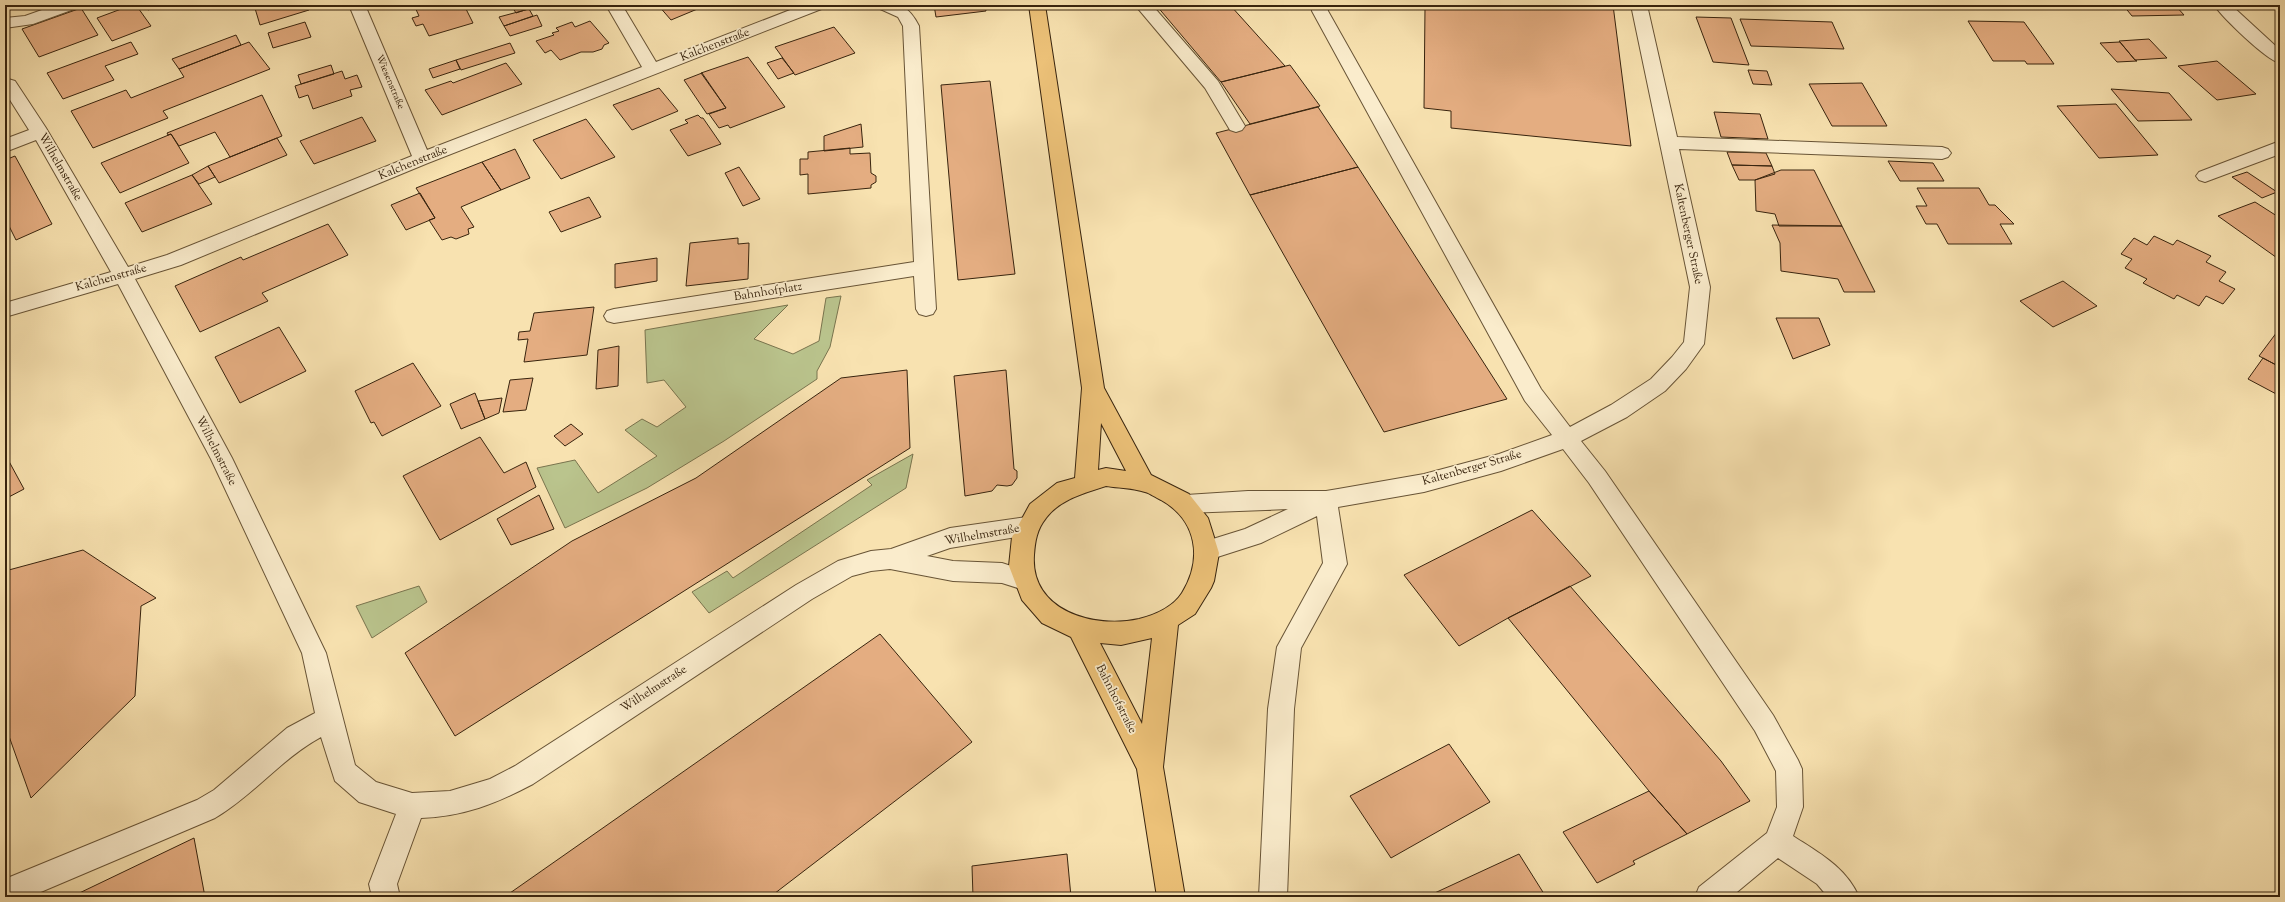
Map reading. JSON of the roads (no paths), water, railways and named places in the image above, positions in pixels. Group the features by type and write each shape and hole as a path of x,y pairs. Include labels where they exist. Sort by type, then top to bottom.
{"main road":[{"path":"1036,5 1093,388 1086,480"},
{"path":"1093,388 1142,479"},
{"path":"1106,477 1142,479 1173,494 1186,504 1204,531 1208,550 1206,570 1198,589 1185,606 1168,620 1146,630 1122,634 1101,634 1080,630 1061,622 1045,610 1033,596 1024,580 1020,563 1021,545 1027,527 1037,511 1050,498 1067,487 1086,480 1106,477"},
{"name":"Bahnhofstraße","path":"1168,620 1164,637 1150,768 1171,897"},
{"name":"Bahnhofstraße","path":"1080,630 1113,692 1150,768"}],"street":[{"path":"5,17 17,5"},
{"path":"5,23 27,21 71,5"},
{"name":"Wiesenstraße","path":"358,5 422,159"},
{"path":"614,5 652,69"},
{"name":"Kalchenstraße","path":"5,310 174,260 422,159 818,5"},
{"path":"884,5 905,14 911,26 926,309"},
{"path":"1143,5 1212,85 1236,126"},
{"path":"1319,5 1320,11 1533,395 1597,477 1764,723 1789,769 1790,807 1777,842 1709,897"},
{"name":"Kaltenberger Straße","path":"1186,504 1248,500 1326,500 1424,483 1500,462 1566,439 1619,411 1658,385 1679,364 1694,344 1698,318 1700,287 1688,224 1668,143 1639,5"},
{"path":"2222,5 2258,40 2280,58"},
{"name":"Wilhelmstraße","path":"5,83 9,85 40,132 123,275 221,458 314,653 328,719 344,772 368,793 412,806 450,804 496,790 530,770 804,592 846,568 871,561 891,559 950,538 1027,527"},
{"path":"5,146 40,132"},
{"path":"1668,143 1942,153"},
{"path":"2205,176 2277,153"},
{"name":"Bahnhofplatz","path":"614,316 923,268"},
{"path":"1274,897 1281,709 1289,647 1335,564 1326,500"},
{"name":"Kaltenberger Straße","path":"1208,550 1236,544 1263,534 1326,500"},
{"name":"Wilhelmstraße","path":"891,559 953,571 1002,574 1024,580"},
{"path":"5,893 206,809 223,799 296,737 328,719"},
{"path":"386,897 383,884 412,806"},
{"path":"1777,842 1827,874 1846,897"}]}
